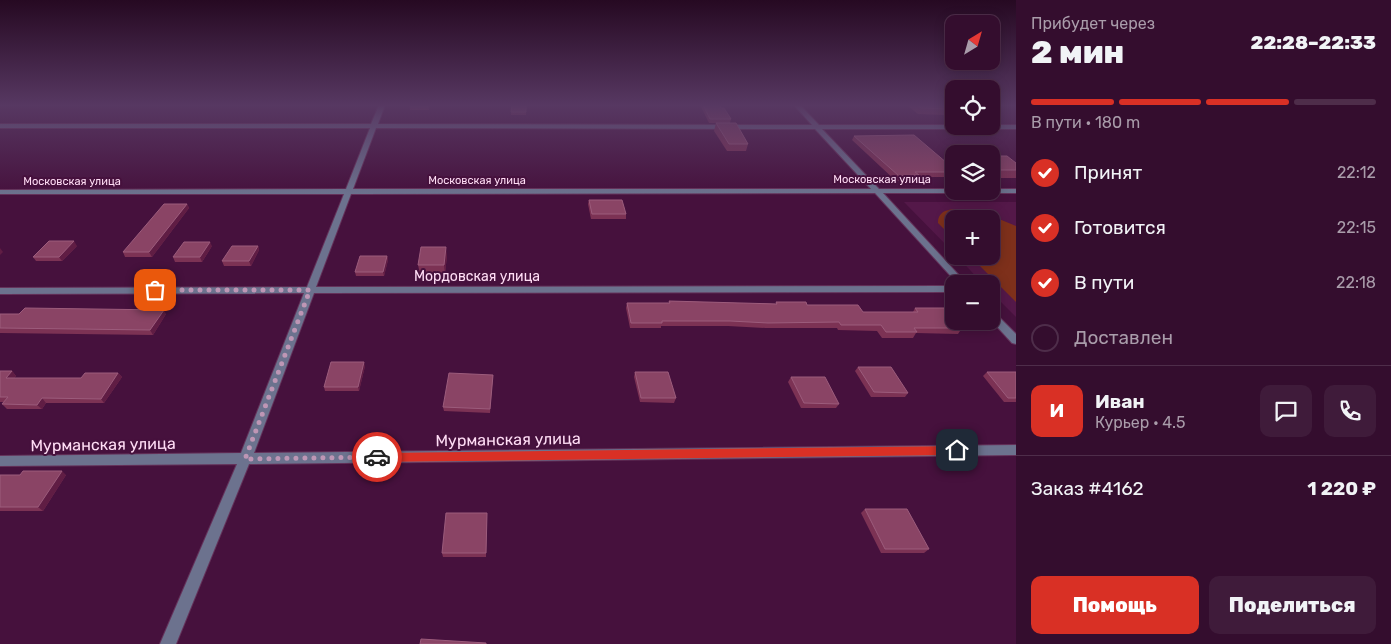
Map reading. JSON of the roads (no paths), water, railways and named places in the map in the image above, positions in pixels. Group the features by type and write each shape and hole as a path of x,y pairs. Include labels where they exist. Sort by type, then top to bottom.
{"street":[{"path":"168,644 245,459 370,135"},
{"path":"825,135 956,275"},
{"name":"Московская улица","path":"0,192 945,191"},
{"path":"1000,191 1016,191"},
{"name":"Мордовская улица","path":"0,291 945,289"},
{"path":"1000,323 1016,340"},
{"name":"Мурманская улица","path":"0,461 1016,450"}]}
